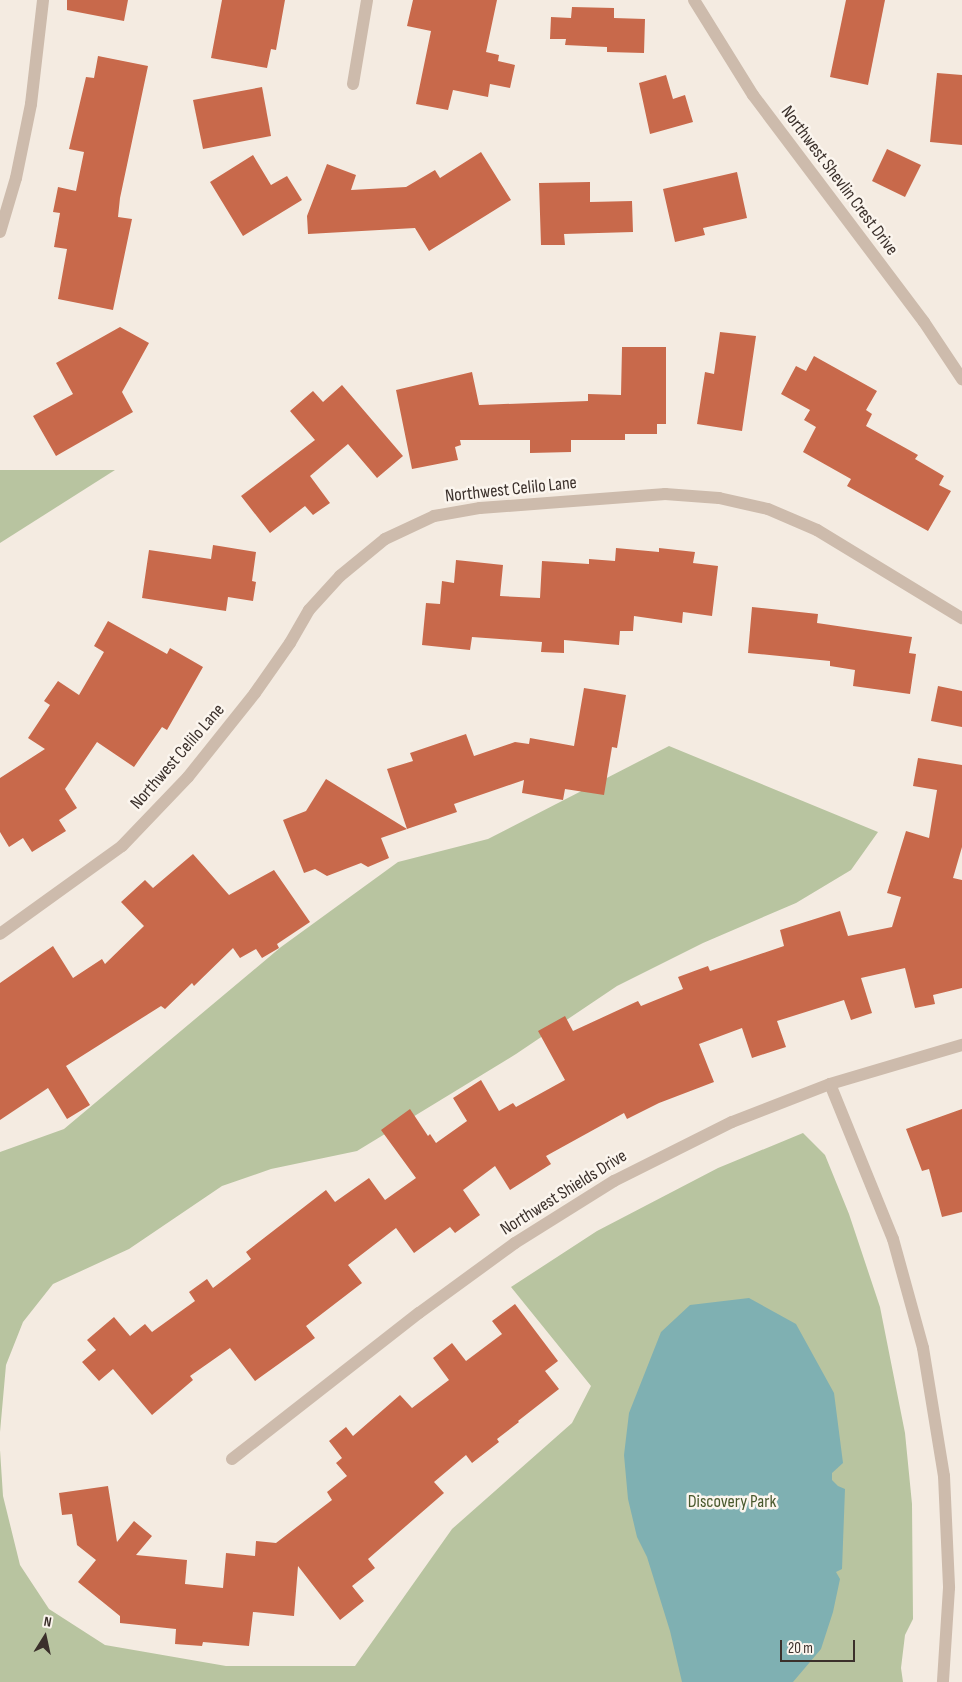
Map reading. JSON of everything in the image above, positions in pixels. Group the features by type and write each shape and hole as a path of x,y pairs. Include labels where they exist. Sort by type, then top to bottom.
{"street":[{"path":"0,232 16,178 30,104 43,0"},
{"path":"353,84 367,0"},
{"name":"Northwest Shevlin Crest Drive","path":"694,0 753,95 924,322 962,380"},
{"name":"Northwest Celilo Lane","path":"0,934 122,846 188,777 255,693 288,646 309,610 340,576 385,539 434,516 480,508 665,494 719,498 768,509 817,530 962,618"},
{"name":"Northwest Shields Drive","path":"232,1459 419,1313 516,1243 614,1181 732,1122 830,1084 962,1045"},
{"path":"830,1084 893,1238 923,1348 944,1476 949,1588 943,1682"}],"green space":[{"path":"0,470 115,470 0,543"},
{"path":"669,746 878,832 851,870 796,903 703,943 617,986 516,1054 357,1151 271,1169 222,1186 129,1249 53,1284 23,1322 6,1365 0,1432 0,1152 64,1129 281,947 398,862 488,839"},
{"name":"Discovery Park","path":"803,1133 825,1155 849,1214 880,1307 905,1433 912,1504 913,1619 905,1635 901,1668 903,1682 0,1682 0,1450 3,1496 20,1565 49,1609 105,1645 226,1666 355,1666 452,1529 572,1423 591,1386 511,1287 597,1231 718,1168"}],"water":[{"path":"749,1298 796,1324 834,1393 843,1463 832,1473 832,1480 838,1486 845,1489 842,1569 836,1572 840,1579 833,1612 821,1649 793,1682 682,1682 670,1631 647,1557 637,1537 628,1499 624,1455 629,1413 661,1332 690,1305"}],"building":[{"path":"67,0 128,0 124,21 67,10"},
{"path":"222,0 285,0 276,50 271,49 267,68 211,58"},
{"path":"413,0 497,0 486,52 499,55 498,61 515,65 510,88 490,84 488,97 453,90 448,110 416,104 431,31 407,26"},
{"path":"846,0 885,0 868,85 830,77"},
{"path":"572,7 614,8 614,18 645,19 644,53 607,52 607,47 565,45 566,39 550,39 551,17 571,18"},
{"path":"98,56 148,66 120,198 118,217 132,219 113,310 58,299 67,249 54,247 60,213 53,212 58,187 76,191 84,152 69,149 86,77 94,78"},
{"path":"937,73 962,75 962,145 930,142"},
{"path":"666,75 673,99 685,95 693,122 650,134 639,83"},
{"path":"262,87 271,136 203,149 193,100"},
{"path":"887,149 921,165 905,197 872,181"},
{"path":"481,152 511,200 429,251 415,228 308,234 307,216 327,164 356,175 351,190 406,187 435,170 440,178"},
{"path":"253,155 271,185 287,176 302,200 243,236 210,182"},
{"path":"737,172 747,218 703,228 705,235 675,242 663,189"},
{"path":"590,182 590,202 632,201 633,232 564,234 565,245 541,245 539,183"},
{"path":"120,327 149,343 122,392 133,412 56,456 33,416 73,394 56,363"},
{"path":"720,332 756,336 742,431 697,424 705,372 714,374"},
{"path":"622,347 666,347 666,424 657,424 657,434 625,434 625,440 571,440 571,452 530,453 530,440 460,440 461,445 455,447 458,460 412,469 396,390 472,372 479,405 588,401 588,394 621,395"},
{"path":"814,356 877,391 866,410 872,414 866,426 918,455 915,459 944,476 939,485 951,491 928,531 847,486 851,479 803,452 816,427 804,420 810,410 781,394 796,366 806,371"},
{"path":"342,385 403,456 377,478 348,444 310,476 330,503 313,515 305,506 270,533 241,496 315,440 290,411 313,391 323,402"},
{"path":"213,545 256,552 252,581 256,582 253,601 228,597 226,611 142,598 149,550 211,559"},
{"path":"616,548 659,552 659,548 695,552 693,563 718,566 712,616 683,612 682,623 634,616 633,631 620,631 619,645 564,640 564,653 541,652 542,642 472,637 470,650 422,645 426,603 440,604 442,581 454,583 456,560 503,565 500,596 540,598 542,561 589,564 589,559 615,561"},
{"path":"752,607 818,614 817,623 912,637 909,653 916,654 910,694 853,686 855,670 830,666 830,661 748,653"},
{"path":"108,621 167,654 170,648 203,667 167,730 162,727 134,767 97,742 65,789 77,808 59,820 66,831 32,852 23,838 9,847 0,832 0,778 45,749 28,738 50,705 44,701 58,681 79,695 104,652 94,646"},
{"path":"938,686 962,691 962,727 931,721"},
{"path":"584,688 626,695 617,748 612,747 604,795 565,789 563,800 522,793 524,780 454,804 457,812 407,829 387,769 413,761 410,753 466,734 474,756 515,742 529,744 530,738 574,746"},
{"path":"918,758 962,765 962,847 953,878 962,880 962,988 933,995 935,1004 915,1008 905,968 861,978 872,1013 851,1020 844,1000 777,1021 786,1047 752,1058 742,1028 699,1044 714,1082 659,1103 627,1119 624,1113 546,1156 551,1164 510,1190 495,1166 463,1190 480,1215 455,1233 450,1227 414,1253 396,1228 348,1265 362,1283 306,1326 315,1338 255,1381 230,1348 190,1376 193,1380 152,1415 113,1369 99,1381 82,1362 96,1350 87,1340 114,1317 130,1336 145,1324 152,1332 195,1301 189,1292 207,1279 213,1288 251,1259 246,1252 326,1190 335,1202 369,1178 385,1200 416,1178 381,1130 410,1109 428,1136 430,1134 436,1143 467,1121 453,1098 481,1080 499,1111 513,1103 516,1107 565,1080 538,1031 565,1016 573,1031 638,1001 641,1006 683,989 678,977 708,966 710,971 784,946 780,930 840,911 848,936 892,927 901,897 887,893 906,831 929,838 937,790 913,786"},
{"path":"326,779 407,829 381,838 389,858 368,867 361,863 327,876 315,869 304,873 283,820 306,811"},
{"path":"193,854 229,895 274,870 310,922 277,944 279,948 262,958 256,949 240,958 233,948 194,986 192,983 165,1009 161,1006 66,1066 90,1105 67,1119 48,1088 0,1120 0,983 53,946 73,978 102,959 105,964 144,926 121,902 145,880 153,888"},
{"path":"962,1109 962,1212 942,1217 929,1169 922,1171 906,1129"},
{"path":"515,1304 558,1361 545,1371 559,1389 518,1421 497,1439 499,1442 472,1463 466,1455 434,1482 444,1493 368,1559 375,1568 352,1586 364,1601 340,1620 298,1566 294,1616 253,1612 249,1646 203,1642 202,1646 175,1644 176,1629 120,1623 120,1616 78,1582 96,1560 77,1545 72,1514 62,1515 59,1493 108,1486 117,1542 134,1521 152,1536 136,1555 187,1560 185,1584 223,1588 226,1553 255,1556 256,1541 276,1543 332,1500 327,1492 347,1476 336,1463 342,1458 329,1441 346,1427 353,1436 400,1395 412,1408 449,1380 433,1358 452,1343 466,1361 502,1334 492,1321"}]}
